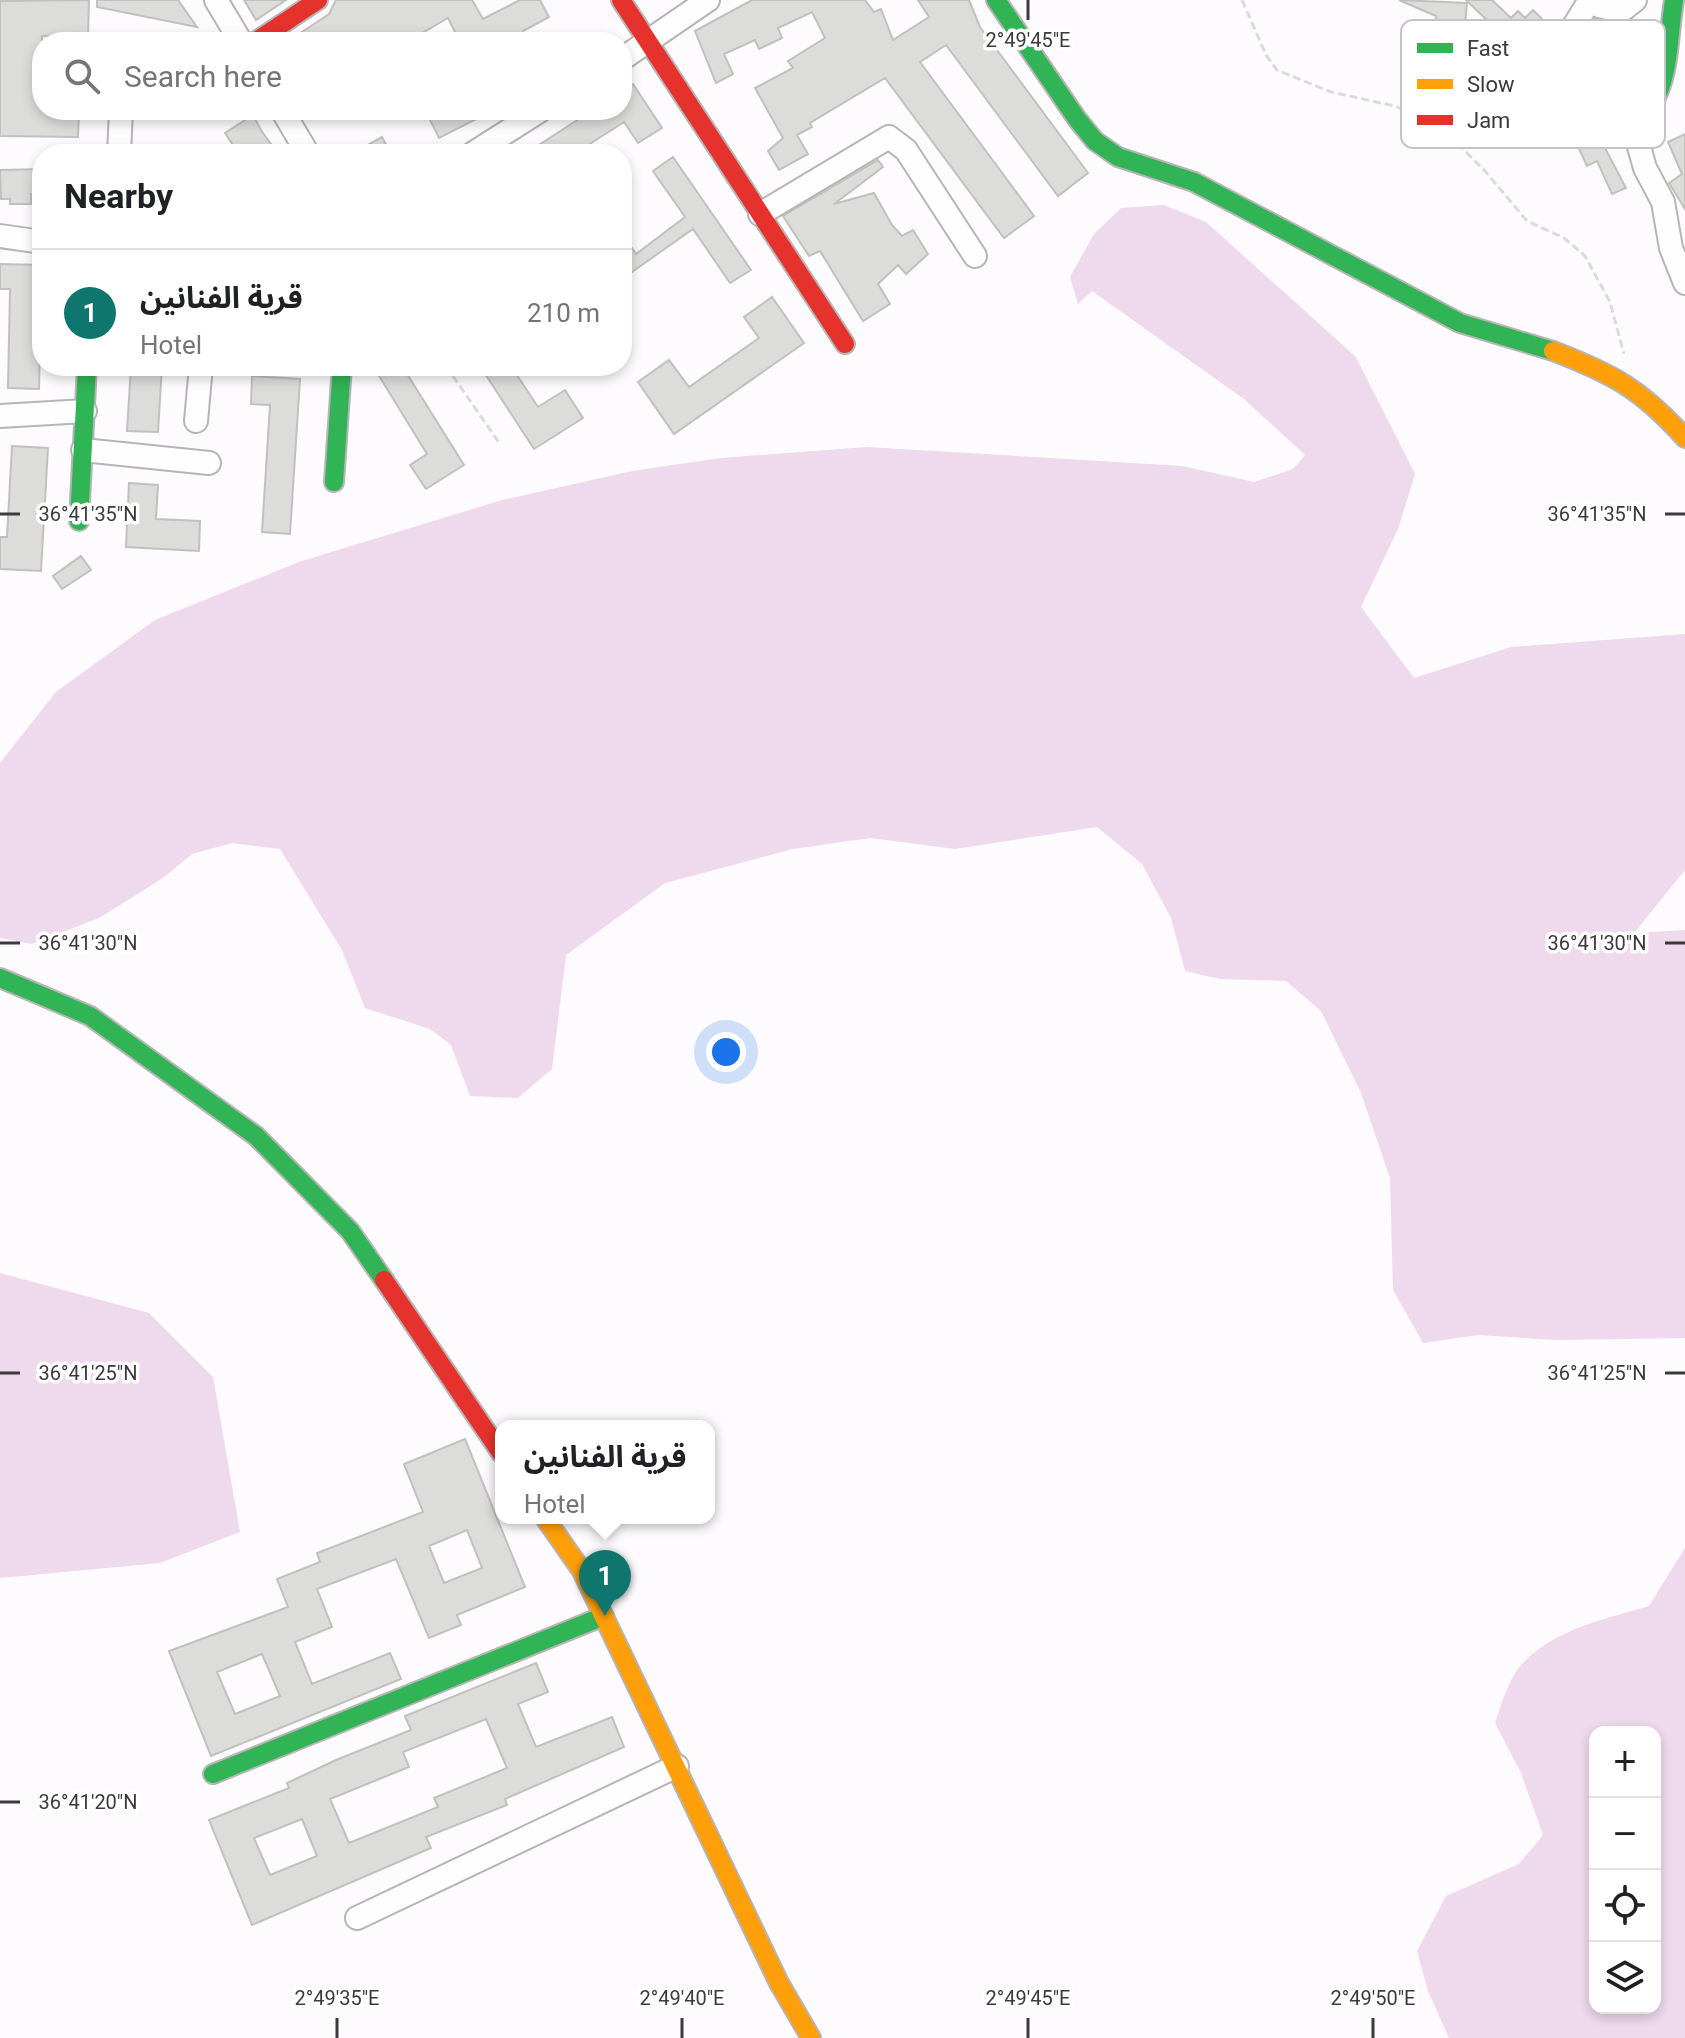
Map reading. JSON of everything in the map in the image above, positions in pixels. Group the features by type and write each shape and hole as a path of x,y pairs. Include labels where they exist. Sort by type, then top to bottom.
{"street":[{"path":"216,0 235,32"},
{"path":"270,32 318,0"},
{"path":"621,0 845,344"},
{"path":"632,52 708,0"},
{"path":"996,0 1077,119 1095,141 1118,157 1194,182 1300,241 1347,261 1460,323 1549,349 1626,382 1685,438"},
{"path":"1578,20 1592,0 1599,6 1621,11 1635,0"},
{"path":"1665,67 1674,0"},
{"path":"119,144 121,120"},
{"path":"288,120 302,144"},
{"path":"488,144 525,120"},
{"path":"760,214 889,137 906,150 975,256"},
{"path":"1634,148 1663,202 1671,248 1685,283"},
{"path":"0,236 32,241"},
{"path":"79,521 87,376"},
{"path":"196,421 200,376"},
{"path":"334,482 341,376"},
{"path":"0,416 85,411"},
{"path":"83,450 209,463"},
{"path":"0,978 90,1016 256,1136 350,1231 495,1444"},
{"path":"549,1524 582,1571 779,1983 811,2038"},
{"path":"213,1774 604,1616"},
{"path":"357,1918 677,1766"}],"path":[{"path":"1242,0 1266,55 1277,70 1331,92 1401,108"},
{"path":"1462,148 1527,221 1564,238 1585,256 1600,279 1623,340 1626,382"},
{"path":"453,376 500,444"}],"shaded area":[{"path":"1164,205 1206,222 1356,357 1415,474 1398,529 1361,607 1414,678 1511,647 1685,634 1685,870 1634,933 1685,930 1685,1338 1556,1340 1478,1335 1423,1343 1393,1290 1390,1178 1361,1093 1321,1011 1286,981 1220,979 1185,971 1171,918 1142,864 1097,827 955,849 870,838 793,849 665,883 566,955 552,1069 518,1098 470,1096 451,1045 430,1029 365,1008 342,950 280,849 232,843 192,854 163,878 99,918 32,944 0,938 0,763 56,692 155,620 299,562 502,500 632,471 721,458 867,447 1182,466 1254,482 1293,469 1305,455 1244,399 1092,291 1078,304 1070,277 1094,234 1121,208"},
{"path":"0,1273 149,1313 213,1377 240,1532 160,1563 0,1578"},
{"path":"1685,1548 1685,2038 1449,2038 1428,1991 1417,1951 1446,1896 1519,1864 1543,1835 1521,1773 1495,1723 1519,1667 1552,1640 1583,1626 1649,1606"}],"building":[{"path":"89,0 88,32 32,32 32,120 79,120 78,137 0,136 0,1"},
{"path":"97,0 178,0 197,27 97,7"},
{"path":"244,0 286,0 256,20"},
{"path":"336,0 472,0 483,19 520,0 540,0 549,17 523,32 455,32 448,18 424,32 302,32 329,14"},
{"path":"752,0 865,0 874,12 881,9 893,40 929,17 918,0 969,0 980,27 1088,173 1058,196 946,45 920,62 1034,216 1004,238 885,78 810,123 812,127 797,135 808,154 779,170 768,151 783,138 755,88 793,68 788,61 825,38 812,12 778,28 782,38 759,49 755,40 724,54 733,74 716,83 695,31"},
{"path":"1399,0 1467,3 1465,20 1436,20 1436,16"},
{"path":"1466,0 1492,0 1511,18 1518,11 1525,18 1533,10 1543,20 1487,20"},
{"path":"632,85 662,128 638,143 624,122 590,144 540,144 578,120 632,120"},
{"path":"245,120 256,120 271,144 232,144 225,133"},
{"path":"430,120 474,120 439,138"},
{"path":"1685,134 1685,209 1669,183 1682,174 1668,142"},
{"path":"382,137 386,144 370,144"},
{"path":"1579,148 1605,148 1626,188 1612,194 1597,161 1587,166"},
{"path":"673,157 751,270 730,283 693,229 632,272 632,248 636,254 685,217 653,171"},
{"path":"878,160 883,167 834,204 874,193 892,225 902,236 913,230 928,254 906,274 898,265 878,284 890,304 863,321 820,251 809,256 783,216"},
{"path":"32,169 31,204 10,204 10,199 1,199 0,170"},
{"path":"0,264 32,265 32,376 39,376 39,389 8,388 10,289 0,289"},
{"path":"772,297 804,343 674,434 638,382 669,360 689,387 759,338 744,317"},
{"path":"130,376 161,376 158,432 127,431"},
{"path":"252,376 300,379 290,534 262,532 270,405 251,404"},
{"path":"379,376 408,376 464,465 426,489 410,465 427,454"},
{"path":"487,376 518,376 538,407 565,390 583,418 534,449"},
{"path":"12,446 48,448 41,571 0,569 0,537 7,537"},
{"path":"129,483 158,485 156,519 200,521 199,551 126,547"},
{"path":"81,556 91,570 62,589 53,576"},
{"path":"465,1439 495,1513 495,1524 499,1524 525,1587 457,1615 461,1625 429,1638 396,1559 317,1589 332,1627 295,1642 312,1684 390,1653 401,1679 211,1756 169,1651 288,1607 277,1579 320,1562 317,1553 423,1512 404,1464","holes":["467,1530 482,1568 444,1583 429,1546","262,1654 280,1696 235,1714 217,1672"]},
{"path":"536,1663 548,1692 518,1704 536,1747 612,1717 624,1747 505,1799 507,1805 426,1837 431,1848 252,1925 209,1820 289,1788 287,1783 411,1730 405,1716","holes":["486,1719 507,1768 434,1798 438,1807 349,1843 330,1799 409,1767 403,1752","302,1819 317,1856 270,1875 254,1838"]}],"traffic: fast":[{"path":"996,0 1077,119 1095,141 1118,157 1194,182 1460,323 1553,351"},
{"path":"1665,70 1674,0"},
{"path":"79,521 86,376"},
{"path":"334,482 341,376"},
{"path":"0,978 90,1016 256,1136 350,1231 384,1280"},
{"path":"213,1774 604,1616"}],"traffic: slow":[{"path":"1553,351 1593,367 1625,385 1654,407 1685,438"},
{"path":"549,1524 582,1571 779,1983 811,2038"}],"traffic: jam":[{"path":"270,32 318,0"},
{"path":"621,0 845,344"},
{"path":"384,1280 495,1444"}],"place":[{"name":"قرية الفنانين","path":"605,1616"}]}
